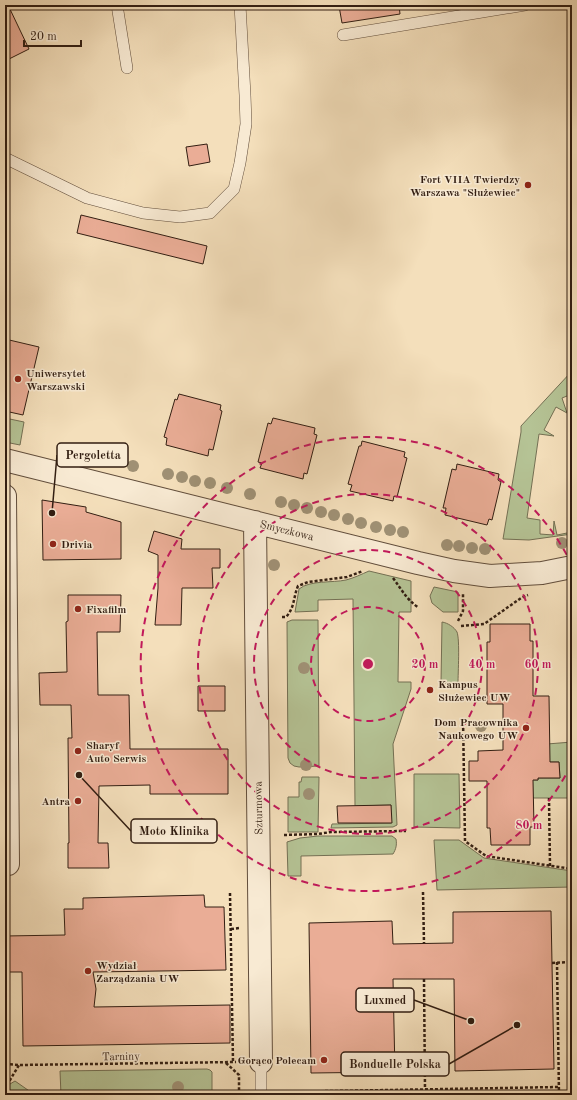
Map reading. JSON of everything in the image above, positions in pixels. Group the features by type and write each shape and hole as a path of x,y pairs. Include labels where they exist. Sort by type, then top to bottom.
{"street":[{"path":"5,486 7,460"},
{"name":"Smyczkowa","path":"7,460 418,563 461,572 490,576 519,575 542,573 572,566"},
{"path":"5,496 8,864"},
{"name":"Szturmowa","path":"255,522 261,1062"}],"lane":[{"path":"118,5 127,68"},
{"path":"5,158 87,198 143,212 180,217 210,213 234,189 246,124 240,5"},
{"path":"342,35 525,5"},
{"name":"Szturmowa","path":"261,1062 261,1095"}],"path":[{"path":"282,617 286,617 290,612 298,586 308,582 347,576 369,568"},
{"path":"392,577 406,596 419,608"},
{"path":"458,621 463,611 462,590"},
{"path":"461,626 484,624 522,598 532,593"},
{"path":"462,718 465,841 486,856 572,869"},
{"path":"548,798 550,866"},
{"path":"284,835 331,832 406,831"},
{"path":"424,892 424,943"},
{"path":"230,893 231,928 235,928"},
{"name":"Tarniny","path":"5,1064 235,1062 231,928"},
{"path":"557,962 559,1095"},
{"path":"552,963 572,962"},
{"path":"424,979 425,1089"},
{"path":"225,1062 239,1075 239,1095"},
{"path":"5,1083 10,1080 19,1065"},
{"path":"272,1092 559,1086"},
{"path":"351,1090 351,1095"}],"green space":[{"path":"572,371 572,394 562,398 567,413 556,407 544,430 554,436 539,434 527,518 540,520 540,534 553,535 554,521 557,535 572,532 572,534 529,540 503,539 521,426"},
{"path":"5,418 24,422 20,445 5,442"},
{"path":"369,571 411,581 411,612 399,612 398,682 411,682 411,689 393,744 397,825 393,827 331,828 332,824 391,823 391,805 355,806 353,599 318,600 318,611 295,612 299,589 304,586 315,583 346,580"},
{"path":"434,587 458,592 458,612 443,612 432,603 430,596"},
{"path":"292,620 318,620 319,766 294,766 290,763 288,758 287,622"},
{"path":"442,622 454,628 457,632 459,649 458,683 441,683"},
{"path":"572,742 572,798 530,797 533,768 534,780 538,780 538,778 560,778 559,762 547,762 547,744"},
{"path":"414,774 459,774 460,828 414,827"},
{"path":"302,777 319,777 318,832 288,832 288,797 299,797 299,782 301,782"},
{"path":"318,836 392,836 396,839 396,849 393,854 301,856 301,876 288,876 287,842 300,838"},
{"path":"434,840 459,840 484,858 572,871 572,887 437,890"},
{"path":"207,1069 212,1072 212,1095 61,1095 60,1071"},
{"path":"15,1081 35,1095 5,1095 5,1087"}],"building":[{"path":"5,5 8,5 29,49 5,61"},
{"path":"399,5 400,14 342,23 339,6"},
{"path":"207,144 210,162 189,166 186,147"},
{"path":"81,215 207,246 203,264 77,233"},
{"name":"Uniwersytet Warszawski","path":"5,339 39,347 23,415 5,411"},
{"path":"179,394 221,405 220,410 222,411 213,450 209,449 208,456 166,445 167,438 164,437 175,399 177,400"},
{"path":"273,418 315,428 314,434 317,435 307,474 304,473 303,479 260,468 262,463 258,462 268,423 271,424"},
{"path":"362,441 405,452 404,457 407,458 397,497 394,496 393,501 350,491 352,485 348,484 359,446 361,446"},
{"path":"457,464 499,474 498,480 501,482 492,520 489,519 487,525 445,515 446,508 443,508 452,469 456,470"},
{"path":"42,500 86,507 86,512 121,522 121,559 43,560"},
{"path":"154,531 182,539 181,549 220,549 220,568 212,568 213,588 182,588 181,625 155,625 158,588 158,555 148,551"},
{"path":"68,595 121,595 120,632 97,632 98,695 129,695 130,749 228,749 228,794 150,794 150,785 99,786 98,843 108,843 109,868 68,868 68,738 72,738 71,705 40,705 39,673 67,672 66,622 68,621"},
{"name":"Dom Pracownika Naukowego UW","path":"490,624 530,624 530,641 533,641 533,696 549,696 550,762 559,762 560,778 538,778 538,780 533,780 534,827 530,827 530,845 491,845 490,828 487,828 487,781 469,781 469,761 478,761 478,751 503,750 503,704 487,704 487,642 490,642"},
{"path":"198,686 225,686 225,711 198,711"},
{"path":"391,805 392,823 338,823 337,806"},
{"name":"Wydział Zarządzania UW","path":"204,895 205,907 224,907 226,970 93,972 96,989 94,1007 230,1005 230,1043 23,1046 22,972 5,972 5,936 65,935 64,909 83,909 83,898"},
{"path":"551,911 554,1069 455,1071 454,979 393,979 395,1072 311,1073 309,923 392,921 393,944 453,943 453,912"}],"place":[{"name":"Fort VIIA Twierdzy Warszawa \"Służewiec\"","path":"528,185"},
{"name":"Uniwersytet Warszawski","path":"18,379"},
{"name":"Pergoletta","path":"52,513"},
{"name":"Drivia","path":"53,544"},
{"name":"Fixafilm","path":"78,609"},
{"name":"Kampus Służewiec UW","path":"430,690"},
{"name":"Dom Pracownika Naukowego UW","path":"526,728"},
{"name":"Sharyf Auto Serwis","path":"78,751"},
{"name":"Moto Klinika","path":"79,775"},
{"name":"Antra","path":"78,801"},
{"name":"Wydział Zarządzania UW","path":"88,971"},
{"name":"Luxmed","path":"471,1021"},
{"name":"Bonduelle Polska","path":"517,1025"},
{"name":"Gorąco Polecam","path":"324,1060"}]}
